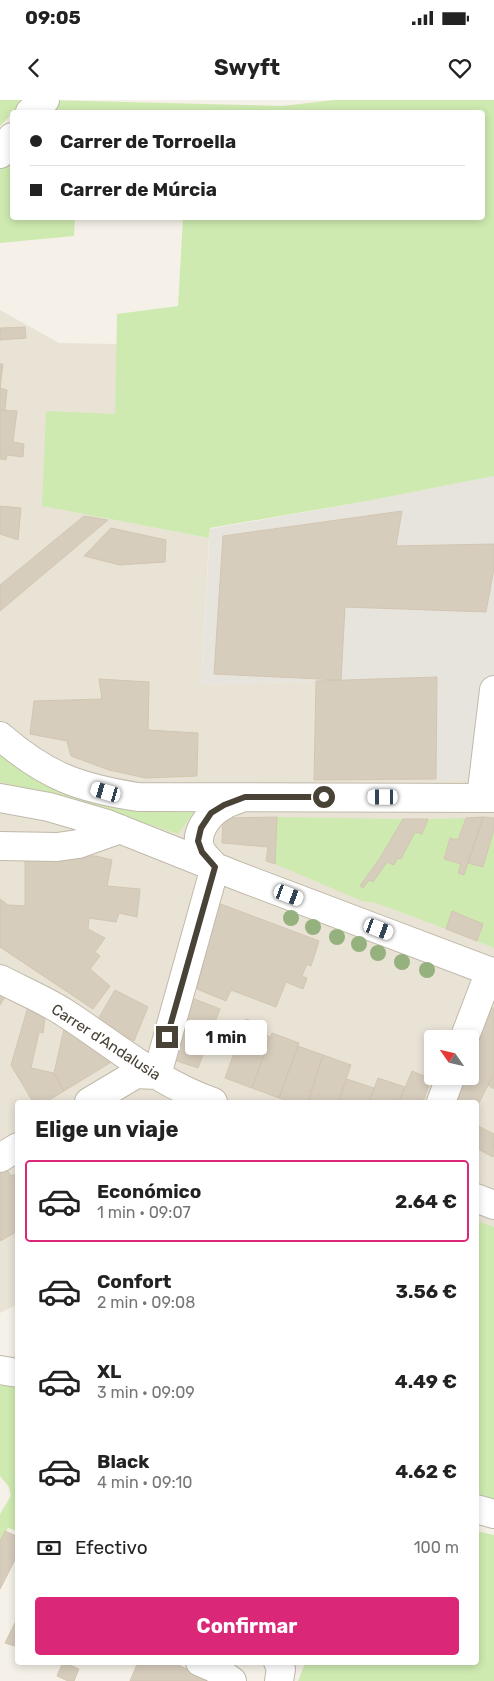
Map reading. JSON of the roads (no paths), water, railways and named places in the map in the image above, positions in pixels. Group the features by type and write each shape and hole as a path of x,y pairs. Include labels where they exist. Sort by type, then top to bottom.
{"street":[{"path":"32,110 45,100"},
{"path":"0,154 10,140"},
{"path":"0,736 19,753 45,770 76,784 106,792 138,797 488,798 494,690"},
{"path":"215,867 202,852 198,841 201,828 211,813 224,805 245,797"},
{"path":"0,798 79,814 492,972 468,1030"},
{"path":"0,846 57,847 78,844 120,829"},
{"path":"92,1100 136,1074 156,1075 215,867"},
{"name":"Carrer d'Andalusia","path":"0,979 63,1012 156,1075 207,1100"},
{"path":"442,1100 448,1085"},
{"path":"0,1158 15,1149"},
{"path":"479,1199 494,1205"},
{"path":"0,1370 15,1372"},
{"path":"479,1510 494,1514"},
{"path":"207,1665 232,1681"},
{"path":"279,1665 279,1681"}]}
